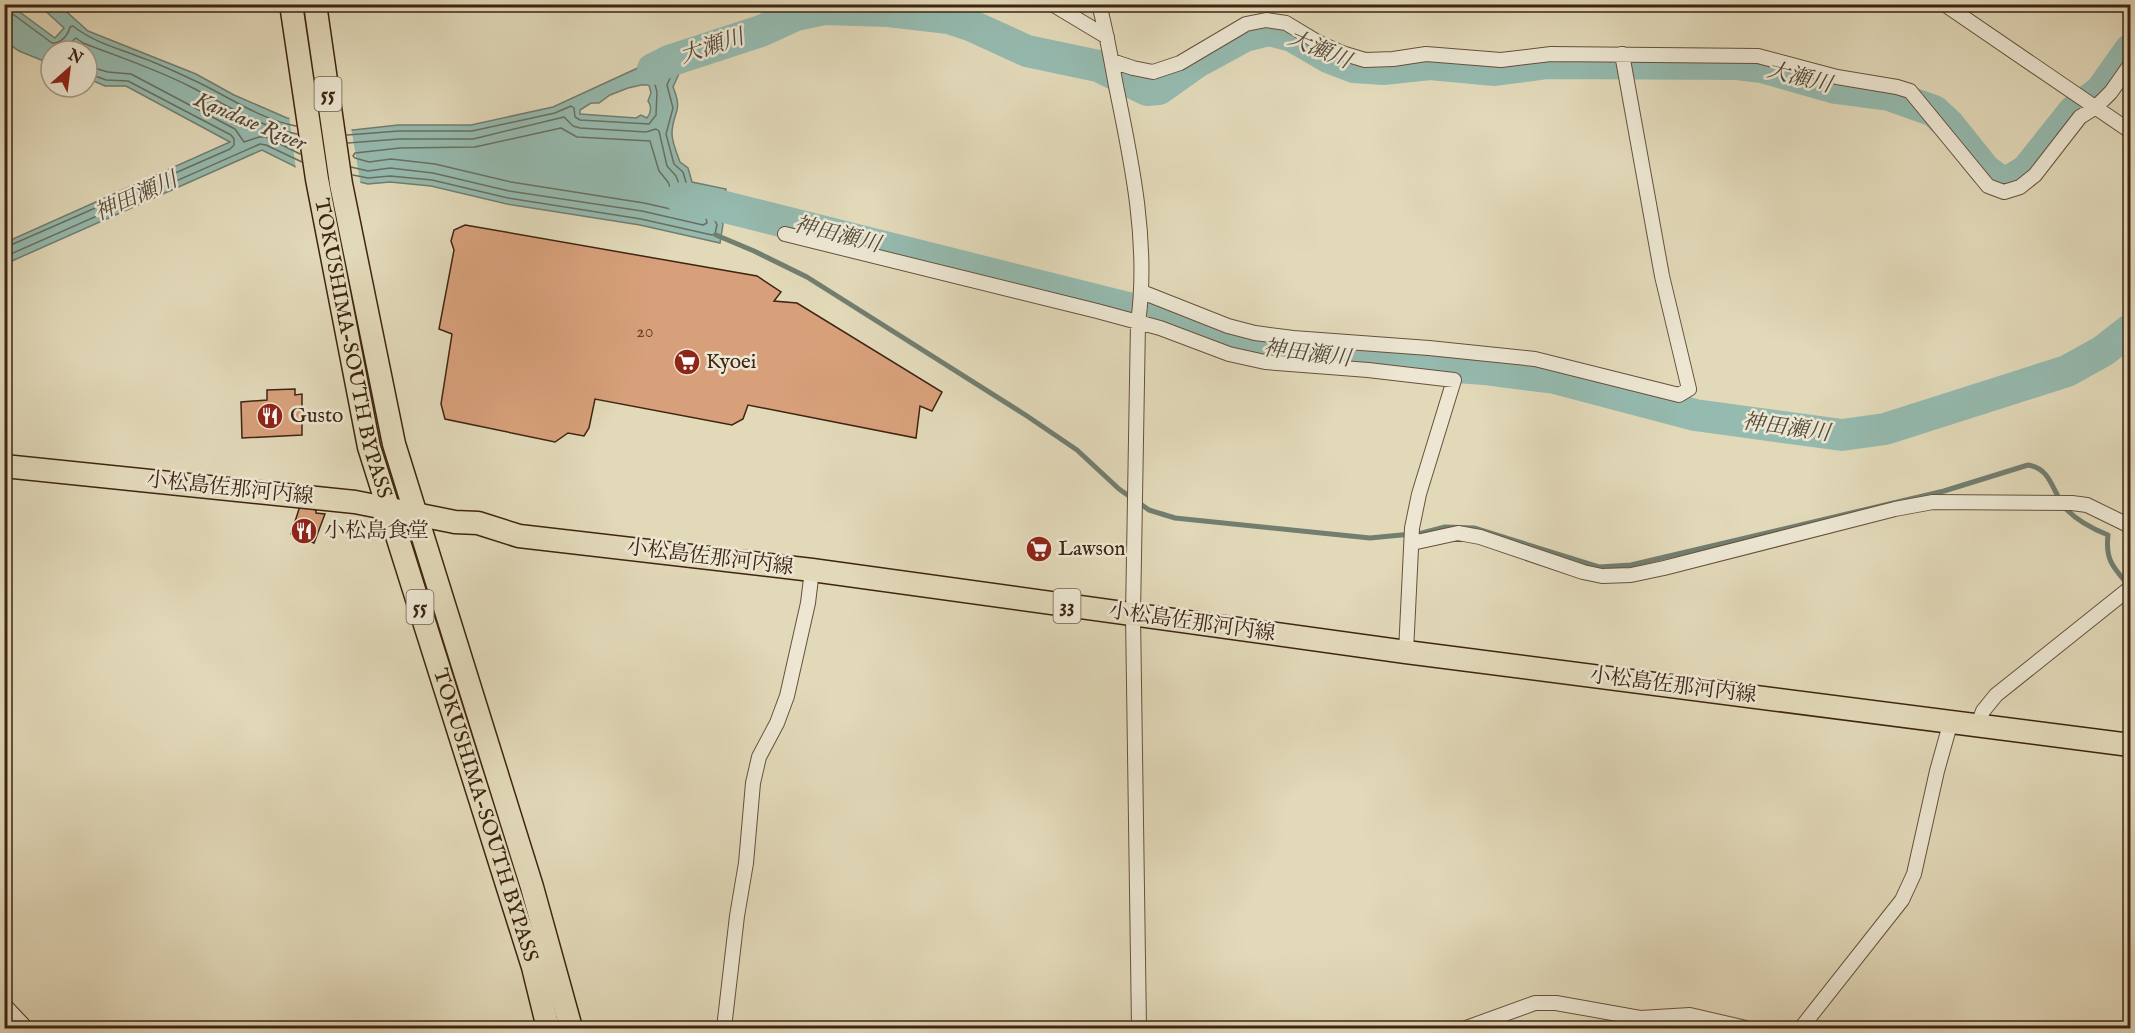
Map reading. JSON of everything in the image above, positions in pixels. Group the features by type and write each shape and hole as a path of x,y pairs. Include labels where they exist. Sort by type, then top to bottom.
{"main road":[{"name":"TOKUSHIMA-SOUTH BYPASS","path":"291,4 317,179 369,447 533,967 548,1029"},
{"name":"TOKUSHIMA-SOUTH BYPASS","path":"315,4 341,184 394,444 532,887 571,1029"},
{"name":"小松島佐那河内線","path":"4,466 345,501 417,516 478,523 519,536 812,570 1406,652 2130,745"},
{"path":"4,1009 22,1029"}],"street":[{"path":"1052,4 1107,37"},
{"path":"1099,4 1113,64 1136,199 1142,296 1139,319 1134,493 1133,615 1139,1029"},
{"path":"1944,4 2130,131"},
{"path":"1113,64 1153,72 1179,63 1246,24 1266,20 1286,23 1319,43 1365,60 1426,54 1501,60 1551,54 1623,61 1758,56 1837,77 1910,91 1988,186 2004,192 2020,187 2035,175 2089,102 2111,92 2130,65"},
{"path":"1142,296 1255,333 1535,359 1679,395 1689,389 1662,276 1623,61"},
{"path":"785,234 1096,311 1139,319 1229,354 1265,362 1368,370 1454,380 1419,494 1412,537 1406,652"},
{"path":"1412,537 1458,533 1480,537 1583,572 1602,576 1631,575 1895,509 1933,502 2072,503 2087,505 2130,526"},
{"path":"724,1029 737,916 746,863 753,783 759,757 777,723 787,696 808,603 812,570"},
{"path":"1978,724 1983,711 1996,695 2128,590"},
{"path":"1801,1029 1902,900 1914,874 1937,771 1951,721"},
{"path":"1466,1029 1535,1003 1556,1003 1640,1018 1690,1015 1746,1029"}],"water":[{"name":"Kandase River","path":"5,5 10,5 55,38 64,28 39,5 59,5 88,31 196,74 234,95 287,118 353,130 398,125 471,125 553,107 642,66 652,57 689,39 693,54 686,58 673,87 678,107 672,127 672,137 680,162 688,168 692,182 726,189 724,203 718,214 723,224 720,243 640,225 507,204 431,186 390,182 368,184 296,167 262,150 5,264 4,243 230,142 126,86 105,86 99,83 99,39 39,39 39,59 19,51 5,41","holes":["649,85 651,93 647,118 641,115 636,118 580,114 580,110 591,103 599,103 610,95 628,88"]}],"pier":[{"path":"289,115 351,127 361,186 296,170"}],"building":[{"path":"465,225 757,276 781,292 774,301 797,303 942,392 932,411 920,406 916,438 748,405 743,419 732,425 595,399 589,428 584,436 568,433 555,442 445,419 441,404 452,334 439,329 454,250 451,241 454,230"},
{"path":"295,389 295,395 302,394 302,435 242,438 241,402 267,400 267,390"},
{"path":"300,506 325,514 314,543 291,534"}],"waterway":[{"name":"大瀬川","path":"653,69 669,61 761,31 796,15 824,9 888,11 949,18 1027,51 1098,66 1147,90 1159,89 1197,62 1245,36 1269,30 1292,36 1328,57 1354,67 1383,69 1430,64 1495,70 1548,63 1737,64 1762,67 1836,88 1889,95 1934,111 1949,125 1985,170 2000,181 2011,180 2027,170 2074,111 2101,91 2130,50"},
{"name":"神田瀬川","path":"681,198 705,202 1152,314 1222,342 1292,355 1484,369 1555,378 1695,415 1842,435 1885,429 2067,371 2103,351 2130,330"},
{"path":"716,235 807,277 1077,450 1119,489 1149,510 1175,518 1370,538 1422,533 1445,527 1474,528 1599,567 1631,565 1944,491 2028,465 2043,471 2062,504 2071,514 2108,535 2109,558 2130,587"}],"place":[{"name":"Kyoei","path":"687,362"},
{"name":"Gusto","path":"270,416"},
{"name":"小松島食堂","path":"304,531"},
{"name":"Lawson","path":"1039,549"}]}
